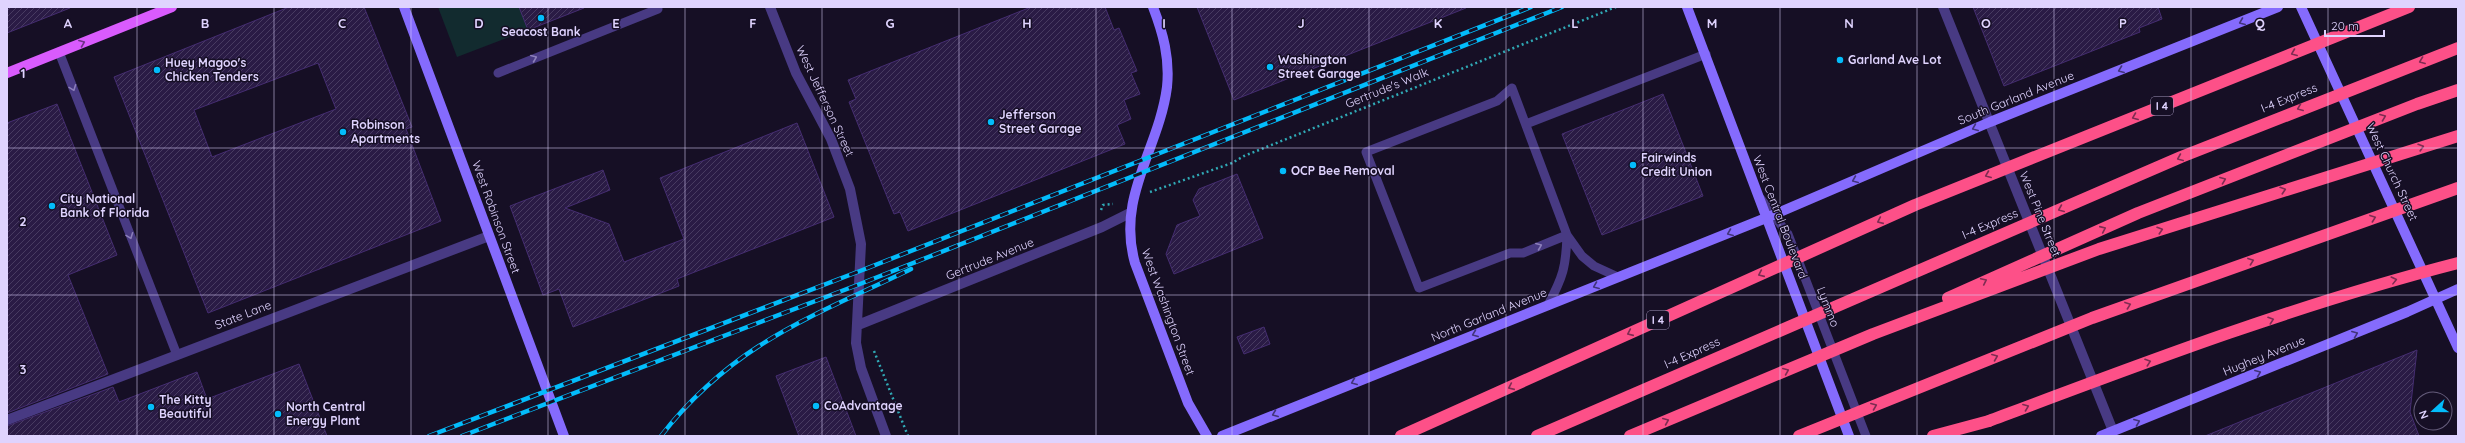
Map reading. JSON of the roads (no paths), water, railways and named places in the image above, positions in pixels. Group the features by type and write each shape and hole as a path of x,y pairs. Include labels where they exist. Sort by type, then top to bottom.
{"highway":[{"name":"I 4","path":"1401,436 1915,205 2409,7"},
{"name":"I-4 Express","path":"1537,436 2181,157 2458,48"},
{"path":"1873,334 2003,272 2138,213 2417,104 2458,90"},
{"path":"1630,436 1873,334 2099,249 2458,136"},
{"path":"1799,436 2092,318 2458,188"},
{"path":"1933,436 1989,421 2195,346 2381,283 2458,263"},
{"path":"1964,436 1989,421"}],"main road":[{"path":"7,73 172,7"}],"street":[{"name":"West Robinson Street","path":"404,7 564,436"},
{"name":"West Jefferson Street","path":"770,7 796,73 831,138 850,189 861,244 856,343 862,368 886,436"},
{"name":"West Washington Street","path":"1153,7 1162,30 1166,50 1166,87 1130,213 1130,240 1135,263 1188,403 1207,436"},
{"name":"West Central Boulevard","path":"1687,7 1706,54 1757,194 1770,217 1849,436"},
{"name":"West Pine Street","path":"1943,7 2113,431"},
{"name":"South Garland Avenue","path":"1770,217 1990,122 2278,7"},
{"name":"West Church Street","path":"2301,7 2437,299 2458,348"},
{"name":"Gertrude Avenue","path":"858,325 1102,227 1130,213"},
{"name":"North Garland Avenue","path":"1222,436 1770,217"},
{"name":"State Lane","path":"7,420 489,236"},
{"name":"Hughey Avenue","path":"2101,436 2437,299 2458,289"}],"lane":[{"path":"498,73 658,9"},
{"path":"59,52 177,355"},
{"path":"1526,124 1706,54"},
{"path":"1566,235 1523,253 1510,253 1419,288 1366,152 1497,101 1512,88 1566,235 1582,256 1594,266 1618,277"},
{"name":"Lymmo","path":"1770,217 1788,234 1866,436"},
{"path":"1548,305 1562,278 1566,263 1566,235"}],"railway":[{"path":"429,436 860,271 1531,7"},
{"path":"462,436 860,284 1562,7"},
{"path":"661,436 682,411 706,387 732,365 759,346 796,324 911,269"}],"place":[{"name":"Seacost Bank","path":"541,18"},
{"name":"Garland Ave Lot","path":"1840,60"},
{"name":"Washington Street Garage","path":"1270,67"},
{"name":"Huey Magoo's Chicken Tenders","path":"157,70"},
{"name":"Jefferson Street Garage","path":"991,122"},
{"name":"Robinson Apartments","path":"343,132"},
{"name":"Fairwinds Credit Union","path":"1633,165"},
{"name":"OCP Bee Removal","path":"1283,171"},
{"name":"City National Bank of Florida","path":"52,206"},
{"name":"CoAdvantage","path":"816,406"},
{"name":"The Kitty Beautiful","path":"151,407"},
{"name":"North Central Energy Plant","path":"278,414"}]}
